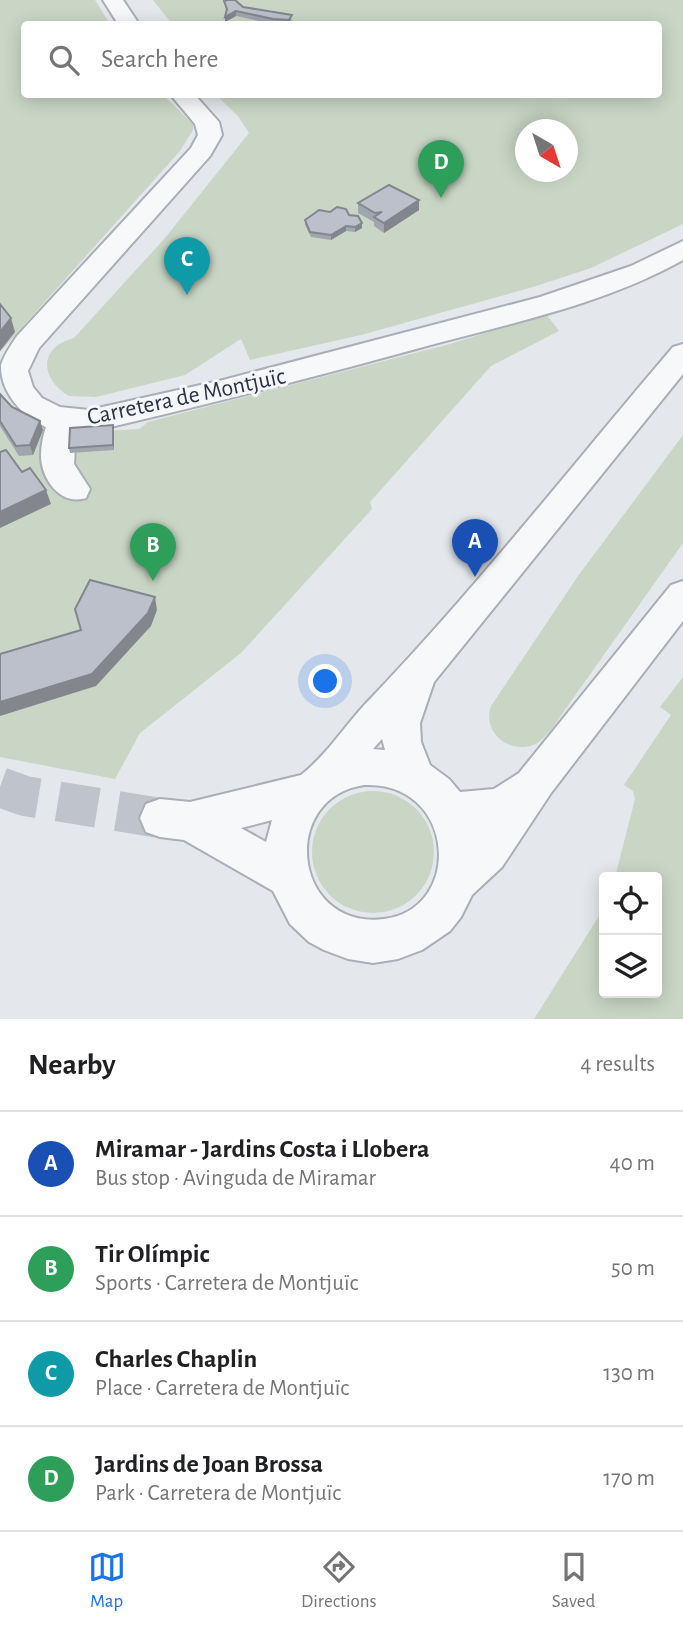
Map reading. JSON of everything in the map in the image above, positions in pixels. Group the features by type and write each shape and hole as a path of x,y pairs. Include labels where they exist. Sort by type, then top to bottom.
{"street":[{"path":"113,0 126,21"},
{"name":"Carretera de Montjuïc","path":"185,98 207,122 210,135 201,151 27,343 13,371 19,390 31,406 54,418 89,421 179,402 549,304 641,272 683,248"},
{"path":"286,876 175,820 319,785 373,768 396,771 417,780 436,794 451,812 460,834 463,856 458,880 447,903 428,922 404,934 375,939 345,935 318,922 298,901 286,876 282,853 286,830 295,810 319,785 359,737 428,664 683,354"},
{"path":"63,419 55,453 60,475 74,489"},
{"path":"458,880 487,853 537,780 683,595"},
{"path":"417,780 400,742 401,712 428,664"},
{"path":"451,812 502,807 537,780"}],"green space":[{"path":"0,0 95,0 108,21 21,21 21,98 166,98 193,124 193,130 180,151 0,352"},
{"path":"153,0 683,0 683,224 591,268 361,335 250,360 241,339 185,375 96,397 69,396 59,389 52,381 47,364 54,348 74,338 165,238 249,133 238,116 219,98 662,98 662,21 170,21"},
{"path":"546,314 559,331 491,366 370,502 372,509 241,653 140,733 115,779 0,757 0,400 19,420 43,430 72,433 139,429 148,422 450,344"},
{"path":"683,435 683,543 550,731 540,741 524,747 499,739 490,724 491,706 578,576"},
{"path":"683,677 683,1019 534,1019 599,916 599,998 662,998 662,872 616,872 635,799 633,791 624,785 671,715 660,707"},
{"path":"373,791 397,795 416,809 430,828 434,852 430,876 416,895 397,909 373,913 349,909 330,895 316,876 312,852 316,828 330,809 349,795"}],"building":[{"path":"235,0 243,7 292,15 289,20 273,19 236,11 225,17 227,9 224,1"},
{"path":"389,185 419,200 384,223 374,217 382,212 375,213 358,203"},
{"path":"337,207 346,209 349,215 358,216 362,223 355,227 346,226 331,235 310,232 305,220 319,210 330,212"},
{"path":"0,304 11,318 0,332"},
{"path":"0,394 12,407 40,421 30,445 16,446 0,421"},
{"path":"113,425 113,445 69,448 70,428"},
{"path":"6,450 22,472 30,468 46,490 0,512 0,452"},
{"path":"90,580 155,597 148,613 92,674 0,702 0,654 81,630 75,609"}],"tunnel":[{"path":"0,787 25,796 160,818"}],"place":[{"name":"Jardins de Joan Brossa","path":"441,198"},
{"name":"Charles Chaplin","path":"187,295"},
{"name":"Miramar - Jardins Costa i Llobera","path":"475,577"},
{"name":"Tir Olímpic","path":"153,581"}]}
